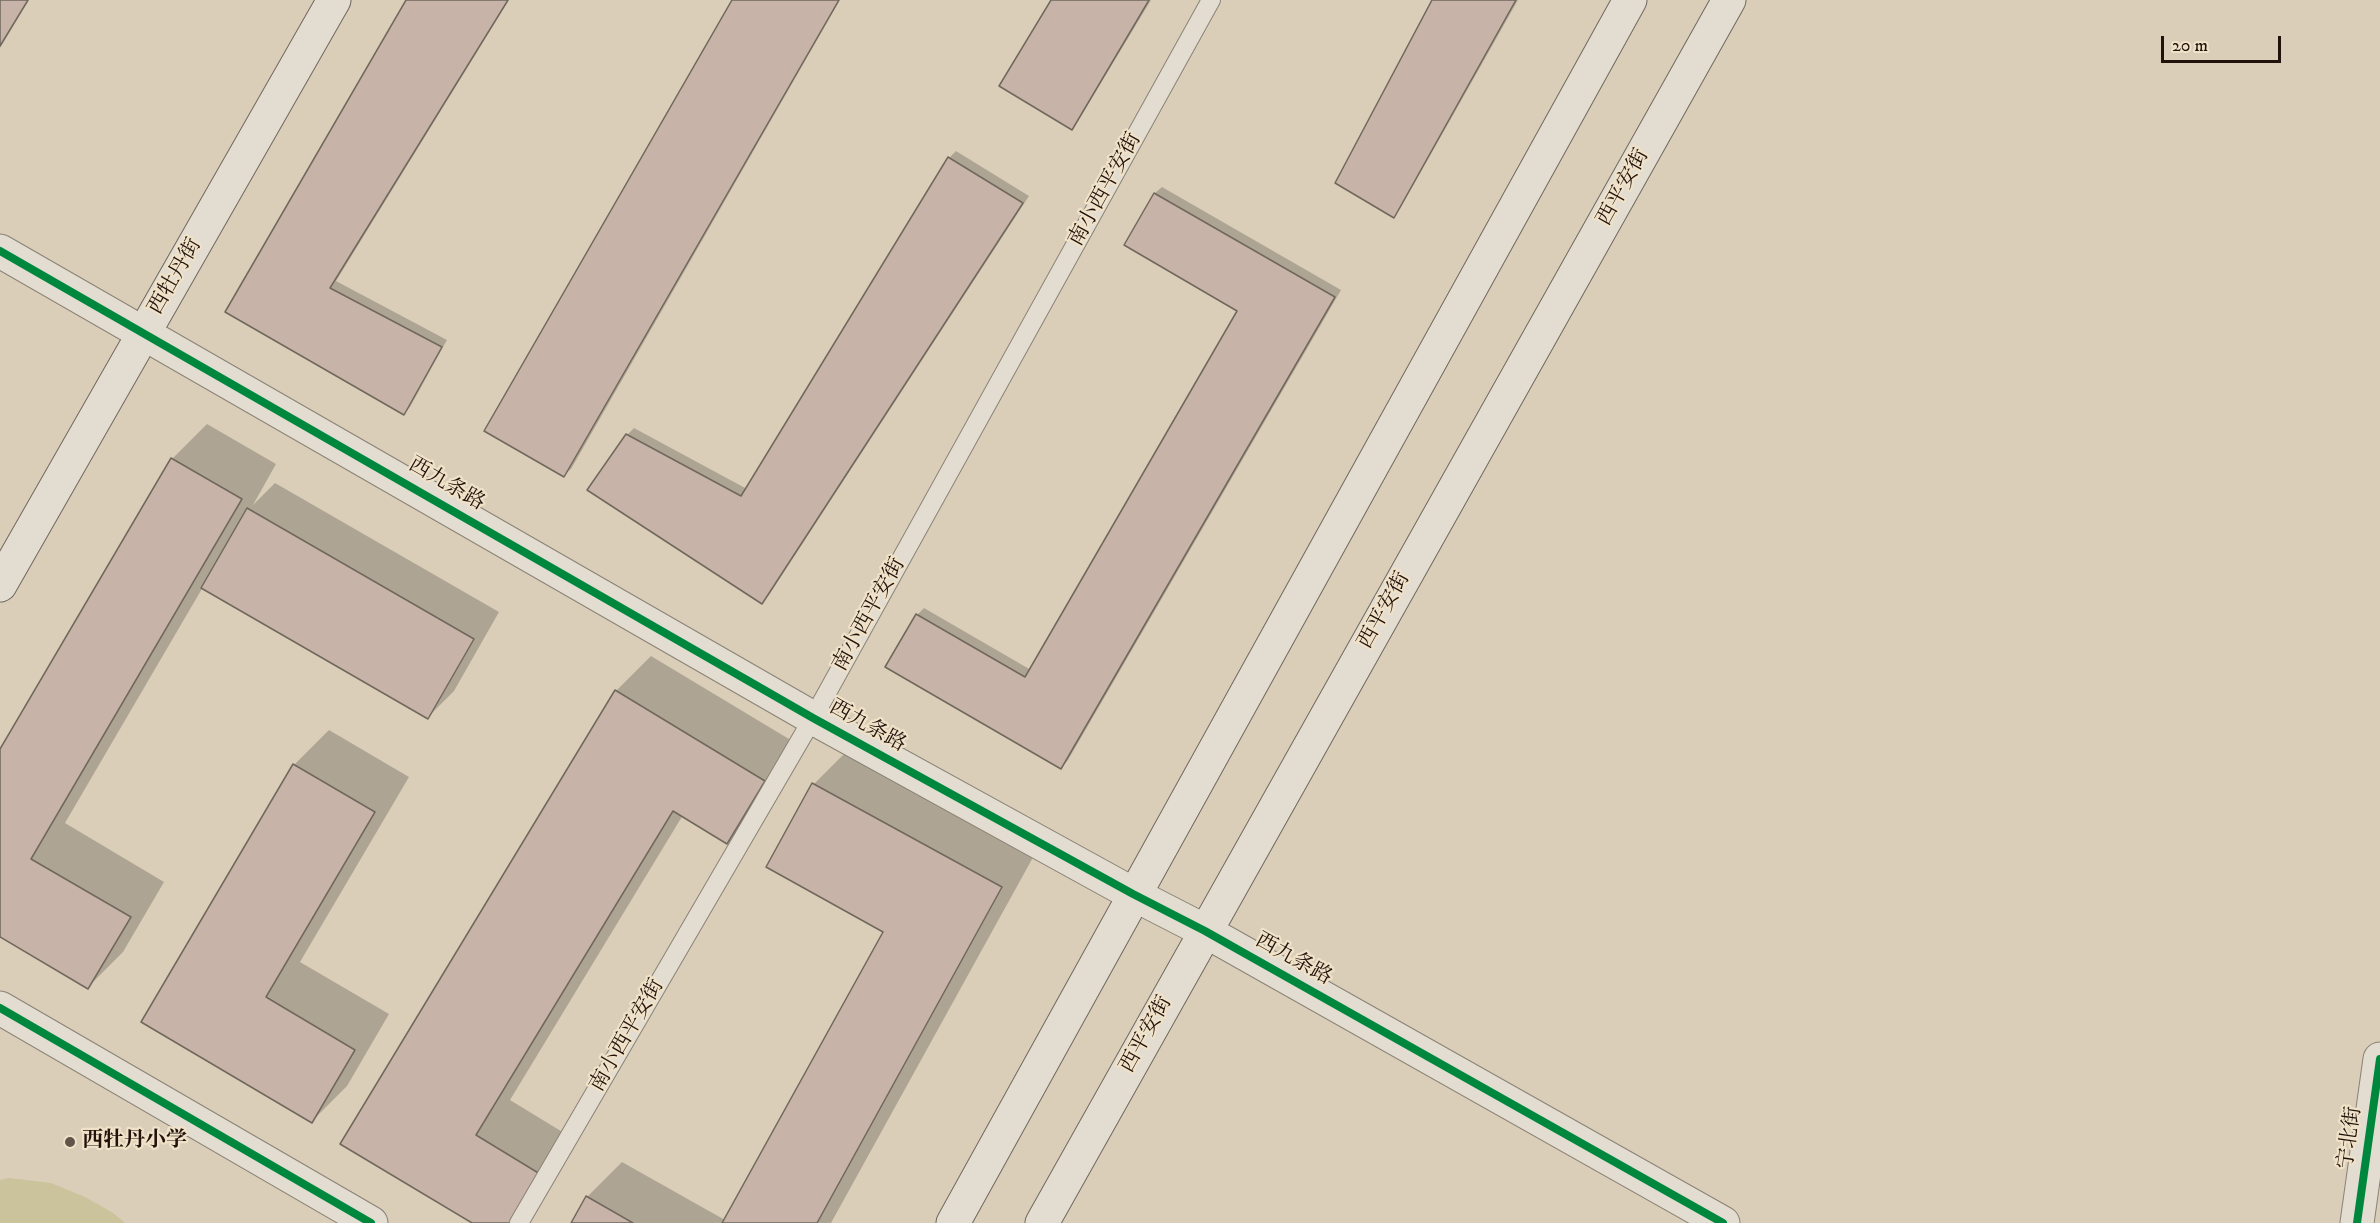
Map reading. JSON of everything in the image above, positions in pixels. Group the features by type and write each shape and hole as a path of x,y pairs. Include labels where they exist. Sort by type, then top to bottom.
{"main road":[{"name":"西牡丹街","path":"0,585 334,0"},
{"path":"952,1223 1630,0"},
{"name":"西平安街","path":"1042,1223 1730,0"},
{"name":"西九条路","path":"0,251 813,718 1133,894 1205,931 1723,1223"},
{"path":"0,1008 371,1223"},
{"name":"宁北街","path":"2357,1223 2380,1059"}],"lane":[{"name":"南小西平安街","path":"519,1223 813,718 1211,0"}],"shaded area":[{"path":"9,1178 51,1183 85,1197 113,1213 125,1223 0,1223 0,1180"}],"building":[{"path":"0,0 28,0 0,46"},
{"path":"406,0 508,0 330,288 442,347 404,415 225,312"},
{"path":"732,0 839,0 564,477 484,431"},
{"path":"1051,0 1149,0 1072,130 999,86"},
{"path":"1432,0 1516,0 1394,218 1335,183"},
{"path":"948,157 1023,203 762,604 587,490 626,434 741,496"},
{"path":"1154,193 1335,297 1061,769 885,667 916,614 1025,677 1237,311 1124,245"},
{"path":"171,458 242,499 31,859 131,917 88,989 0,937 0,749"},
{"path":"247,508 474,639 428,719 201,588"},
{"path":"615,690 765,781 727,844 673,811 476,1135 540,1174 510,1223 472,1223 340,1144"},
{"path":"293,764 375,812 266,997 355,1050 312,1123 141,1022"},
{"path":"812,783 1002,887 817,1223 722,1223 883,932 766,867"},
{"path":"586,1196 633,1223 571,1223"}],"cycle path":[{"path":"0,251 813,718 1133,894 1205,931 1723,1223"},
{"path":"0,1008 371,1223"},
{"path":"2357,1223 2380,1059"}],"place":[{"name":"西牡丹小学","path":"70,1142"}]}
